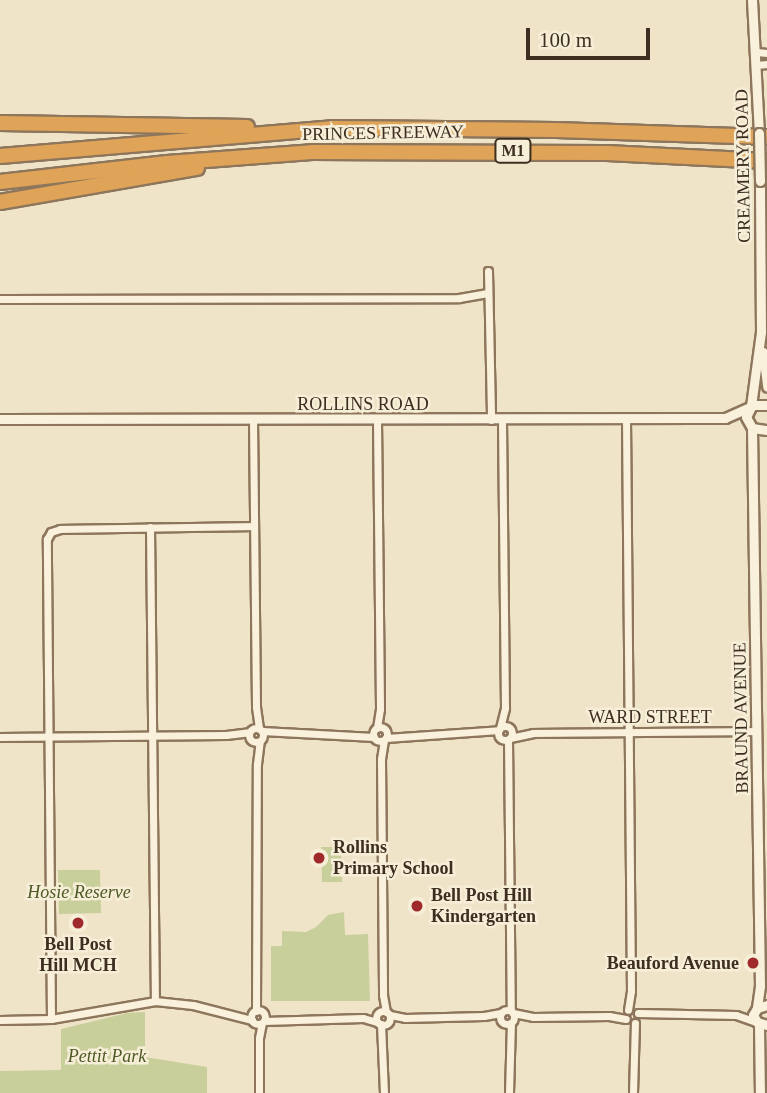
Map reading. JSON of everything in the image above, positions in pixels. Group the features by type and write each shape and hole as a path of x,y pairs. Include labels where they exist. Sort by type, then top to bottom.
{"highway":[{"path":"0,123 332,128"},
{"name":"PRINCES FREEWAY","path":"0,156 332,128 763,135"},
{"name":"PRINCES FREEWAY","path":"0,182 312,152 493,151 718,156 767,161"},
{"path":"0,202 260,156"}],"street":[{"name":"CREAMERY ROAD","path":"752,0 763,135 760,181 761,332 767,387"},
{"path":"755,52 767,52"},
{"path":"756,65 767,64"},
{"path":"488,271 491,420"},
{"path":"0,299 459,298 488,293"},
{"name":"CREAMERY ROAD","path":"751,406 761,332"},
{"name":"ROLLINS ROAD","path":"725,418 751,406 767,405"},
{"name":"BRAUND AVENUE","path":"751,406 746,416 751,427 762,731 760,1007 753,1016 761,1024"},
{"name":"ROLLINS ROAD","path":"0,419 725,418 767,430"},
{"path":"253,419 259,1093"},
{"path":"626,419 633,1093"},
{"path":"377,420 384,1093"},
{"path":"502,420 509,1093"},
{"path":"51,1019 47,539 51,532 60,529 254,526"},
{"path":"150,527 155,1001"},
{"name":"WARD STREET","path":"0,737 762,731"},
{"path":"0,1020 51,1019 155,1001 280,1019 736,1015 760,1007"},
{"path":"736,1015 761,1024 760,1093"}],"green space":[{"path":"321,847 341,847 342,882 322,882"},
{"name":"Hosie Reserve","path":"58,870 100,870 101,913 59,914"},
{"path":"344,912 345,935 368,934 370,1001 271,1001 271,946 282,946 282,931 306,932 316,927 328,915"},
{"name":"Pettit Park","path":"145,1012 145,1057 207,1067 207,1093 0,1093 0,1071 61,1070 61,1029 127,1013"}],"place":[{"name":"Rollins Primary School","path":"319,858"},
{"name":"Bell Post Hill Kindergarten","path":"417,906"},
{"name":"Bell Post Hill MCH","path":"78,923"},
{"name":"Beauford Avenue","path":"753,963"}]}
